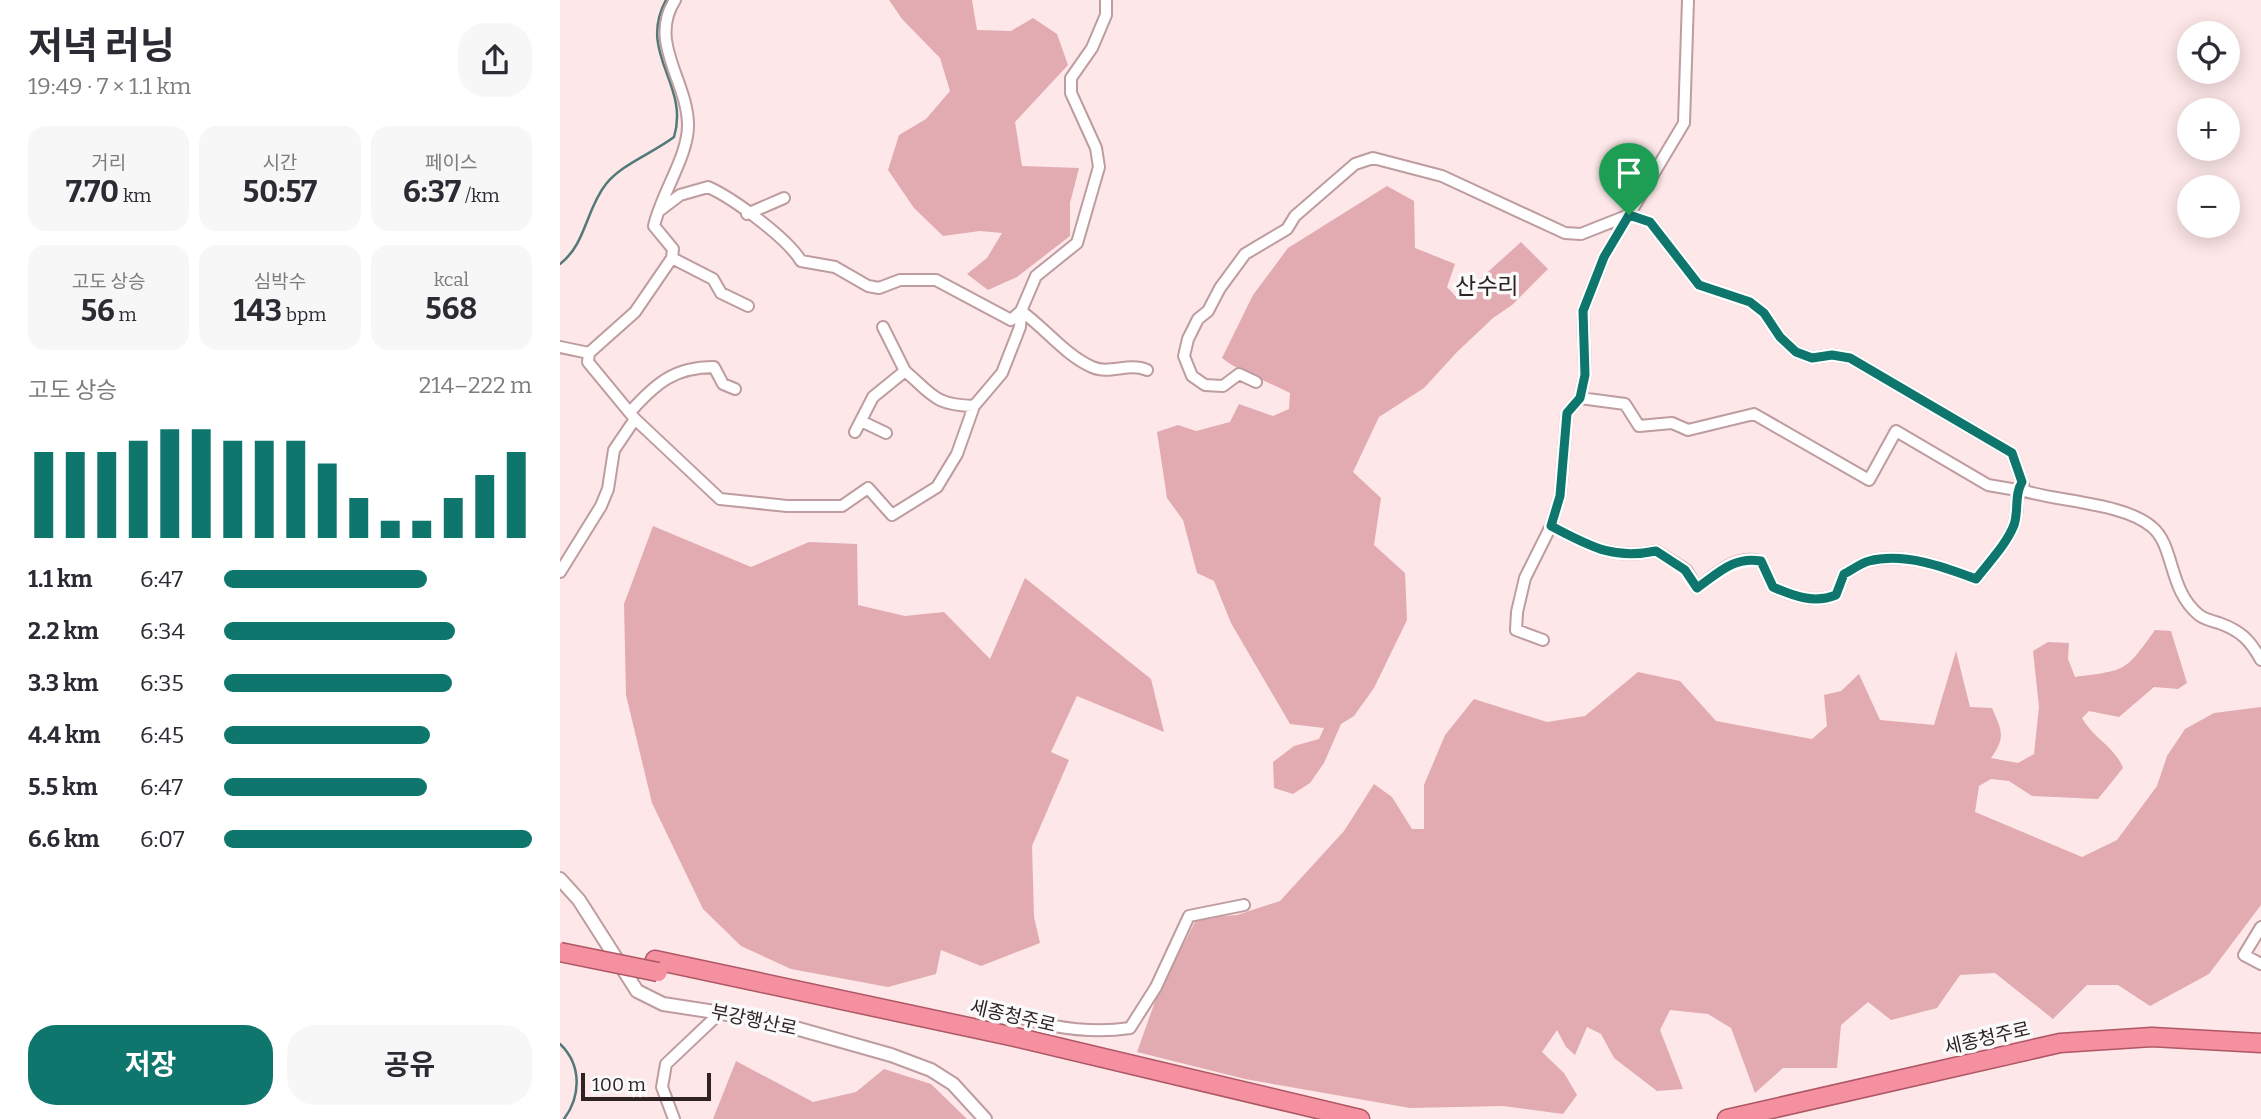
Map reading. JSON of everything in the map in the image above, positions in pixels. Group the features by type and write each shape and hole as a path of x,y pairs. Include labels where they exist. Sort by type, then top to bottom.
{"highway":[{"path":"560,940 656,966"},
{"path":"560,952 656,966"},
{"name":"세종청주로","path":"656,966 1311,1119"},
{"name":"세종청주로","path":"656,966 1015,1037 1360,1119"},
{"name":"세종청주로","path":"1727,1119 2060,1043 2152,1037 2261,1043"},
{"name":"세종청주로","path":"1770,1119 2025,1060 2137,1046 2261,1053"}],"street":[{"path":"675,0 668,10 663,37 689,124 681,155 654,226 673,249 672,258 635,312 589,353 588,362 633,415 720,499 787,506 842,506 868,488 892,515 937,487 957,454 974,406 1002,373 1020,327 1021,311 1036,276 1077,243 1099,167 1096,148 1071,93 1071,78 1092,48 1105,15 1106,0"},
{"path":"1543,640 1517,630 1517,612 1525,578 1551,526 1560,496 1567,413 1580,398 1587,358 1583,311 1604,257 1684,123 1688,0"},
{"path":"1256,382 1239,374 1223,386 1205,384 1192,376 1184,356 1188,339 1245,254 1287,229 1295,216 1355,164 1373,158 1442,176 1564,233 1581,234 1629,215 1650,222 1699,285 1750,302 1764,313 1780,337 1796,352 1812,358 1832,355 1850,358 1986,435 2012,453 2019,486 2014,525 2006,541 1976,579 1940,566 1904,559 1868,561 1844,574 1836,595 1828,598 1799,599 1773,587 1761,561 1749,559 1738,560 1697,588 1685,570 1656,551 1625,555 1601,552 1551,526"},
{"path":"657,213 680,195 708,187 795,252 801,261 835,267 868,286 879,288 900,280 936,280 1011,320 1021,311"},
{"path":"747,214 784,198"},
{"path":"672,258 713,279 721,293 748,306"},
{"path":"1021,311 1091,367 1100,369 1136,365 1147,370"},
{"path":"883,327 905,371 931,397 947,405 974,406"},
{"path":"560,347 589,353"},
{"path":"560,572 608,489 614,450 632,427 633,415 663,378 690,368 714,367 723,384 735,389"},
{"path":"855,432 863,422 873,397 905,371"},
{"path":"1580,398 1625,404 1639,426 1672,423 1688,430 1754,414 1869,480 1896,431 1988,485 2019,486 2025,491 2127,513 2154,528 2164,547 2179,594 2200,616 2237,630 2250,640 2261,660"},
{"path":"863,422 886,433"},
{"name":"부강행산로","path":"560,879 579,900 637,990 663,1004 767,1020 891,1055 931,1070 965,1095 985,1119"},
{"path":"980,1005 1041,1026 1105,1032 1130,1028 1156,987 1189,916 1244,905"},
{"path":"2261,927 2244,955 2261,964"},
{"path":"674,1119 662,1087 666,1064 722,1011"}],"shaded area":[{"path":"889,0 972,0 977,30 1011,31 1033,18 1057,34 1068,65 1015,122 1022,166 1079,168 1070,203 1070,236 1017,277 988,290 967,274 987,258 1002,233 980,231 943,236 914,208 888,170 899,135 926,119 950,91 940,58 902,19"},
{"path":"1387,186 1414,201 1415,248 1455,264 1447,287 1458,299 1521,242 1548,269 1512,305 1493,318 1457,352 1424,388 1379,417 1353,472 1381,498 1374,545 1405,573 1407,620 1374,688 1354,716 1341,724 1324,763 1310,783 1293,794 1274,788 1273,762 1294,746 1319,739 1324,728 1290,724 1231,623 1214,581 1197,573 1183,520 1167,498 1157,432 1178,425 1196,431 1230,422 1239,404 1273,416 1289,409 1290,393 1222,358 1253,295 1288,248"},
{"path":"653,526 751,567 809,542 857,544 858,605 905,616 944,612 990,659 1025,578 1151,679 1164,732 1077,696 1051,752 1069,760 1032,846 1034,917 1040,943 981,966 941,950 936,974 888,987 791,969 741,946 703,909 652,803 626,695 624,604"},
{"path":"2155,630 2171,631 2187,683 2178,689 2154,687 2119,717 2089,711 2082,718 2115,754 2123,768 2098,799 2032,796 2009,781 1991,779 1979,786 1975,812 2082,857 2117,840 2157,786 2167,756 2185,729 2214,713 2261,707 2261,905 2209,974 2150,1006 2118,985 2087,985 2053,1019 1995,973 1960,975 1937,1008 1891,1020 1868,1002 1841,1025 1837,1068 1783,1068 1755,1093 1731,1028 1708,1014 1670,1010 1660,1030 1683,1089 1657,1091 1614,1058 1601,1034 1587,1027 1575,1055 1566,1047 1557,1030 1542,1052 1564,1073 1577,1095 1563,1114 1503,1106 1410,1108 1245,1079 1137,1052 1157,996 1197,918 1237,915 1280,901 1344,831 1374,784 1392,797 1412,829 1424,829 1424,785 1445,735 1474,699 1547,722 1585,716 1638,672 1680,681 1716,721 1812,739 1827,726 1824,695 1841,691 1859,674 1880,720 1934,725 1956,651 1970,707 1992,708 1998,723 2001,739 1991,758 2018,763 2034,754 2039,707 2033,651 2048,642 2069,643 2068,659 2075,677 2105,673 2123,667 2130,661"},
{"path":"736,1061 813,1102 856,1092 884,1069 931,1084 967,1119 713,1119"}],"waterway":[{"path":"560,264 575,247 606,184 620,170 674,137 677,118 675,101 657,37 659,19 666,0"},
{"path":"560,1044 572,1061 577,1081 574,1101 564,1119"}],"district":[{"name":"산수리","path":"1487,286"}],"route":[{"path":"1629,215 1650,222 1699,285 1750,302 1764,313 1780,337 1796,352 1812,358 1832,355 1850,358 1986,435 2012,453 2022,482 2017,490 2018,509 2014,525 2006,541 1976,579 1940,566 1904,559 1868,561 1844,574 1836,595 1828,598 1799,599 1773,587 1761,561 1749,559 1738,560 1697,588 1685,570 1656,551 1638,555 1601,552 1551,526 1560,496 1566,453 1567,413 1570,406 1580,398 1585,375 1587,358 1583,311 1604,257 1629,215"}]}
